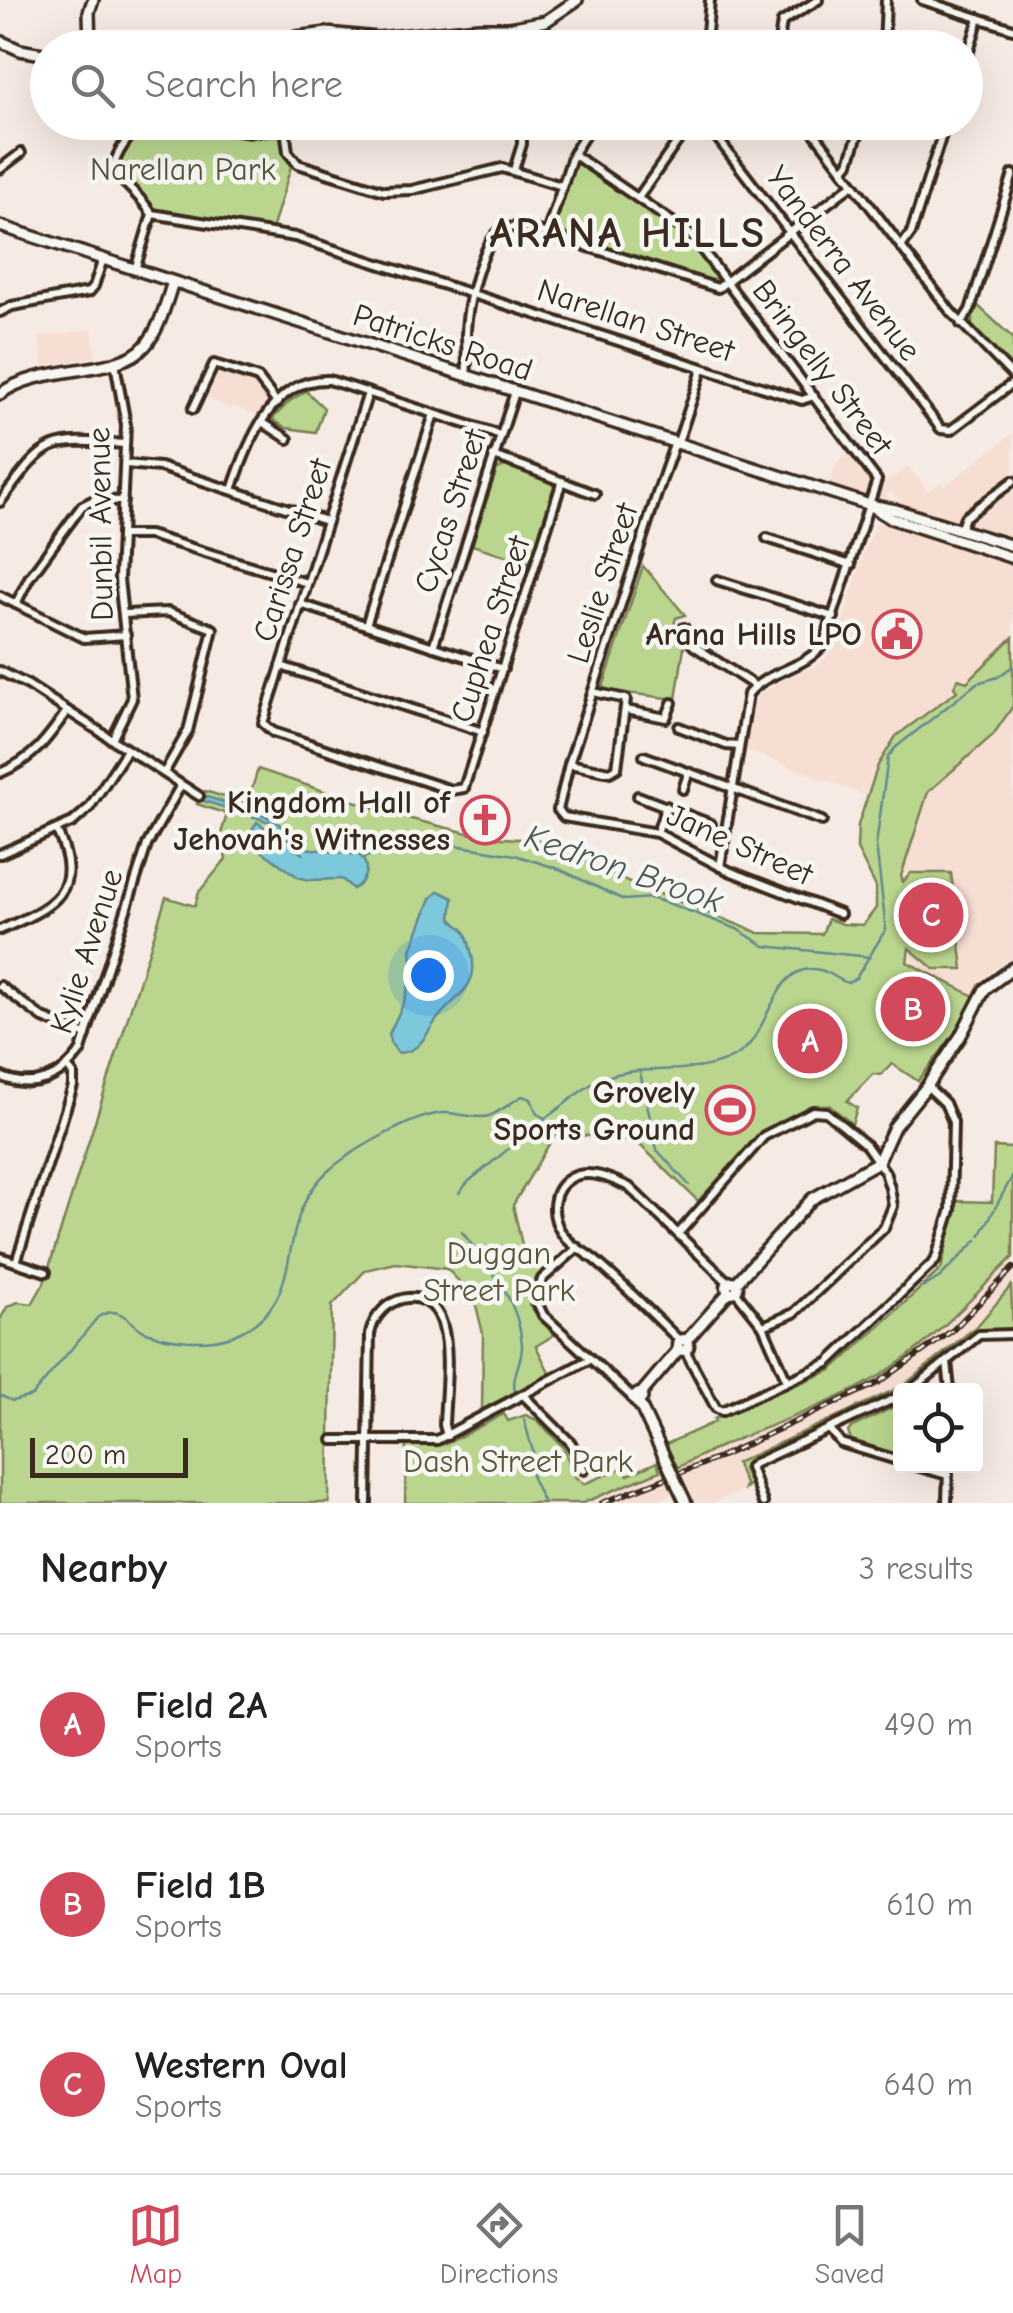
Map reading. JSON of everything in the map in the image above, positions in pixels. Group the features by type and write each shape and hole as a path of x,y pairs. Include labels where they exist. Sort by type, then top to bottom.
{"street":[{"path":"90,30 89,12 94,0"},
{"path":"482,30 546,21 577,0"},
{"path":"707,30 710,0"},
{"path":"781,30 782,22 818,0"},
{"path":"885,30 886,0"},
{"path":"922,0 1013,29"},
{"path":"975,30 979,18"},
{"path":"0,42 30,52"},
{"path":"127,140 119,150 114,169 118,180 152,214 136,270"},
{"path":"286,140 288,152 298,164 384,191 412,190 497,168 562,186"},
{"path":"514,170 522,140"},
{"path":"547,234 573,154 582,140"},
{"path":"638,198 678,140"},
{"name":"Yanderra Avenue","path":"720,140 937,425 951,430 1013,380"},
{"path":"820,140 961,324 1013,380"},
{"path":"843,170 856,140"},
{"path":"901,247 911,232 940,140"},
{"path":"0,169 21,153"},
{"name":"Bringelly Street","path":"573,154 688,232 875,475 877,484 870,505"},
{"path":"961,324 970,310 1013,174"},
{"path":"466,376 466,335 473,294 488,246 497,232 517,225 714,287 727,282 853,184"},
{"name":"Narellan Street","path":"152,214 295,237 702,370 798,399 814,396"},
{"name":"Patricks Road","path":"0,226 870,505 884,506 1013,558"},
{"path":"0,312 88,292 103,260"},
{"path":"0,394 27,378 47,372 134,356 146,345 174,282"},
{"name":"Dunbil Avenue","path":"112,740 132,699 119,579 125,444 116,362"},
{"path":"193,409 214,364 258,378 277,402"},
{"name":"Leslie Street","path":"560,814 558,801 569,764 702,370"},
{"path":"232,490 247,443 262,422 277,402 312,380 329,380 500,435"},
{"name":"Cycas Street","path":"433,647 515,392"},
{"name":"Carissa Street","path":"368,393 263,723 273,732 461,790"},
{"path":"366,625 434,414"},
{"path":"262,422 288,439"},
{"path":"2,497 44,448 66,440 125,444"},
{"path":"494,456 596,494"},
{"path":"125,464 160,467 326,521"},
{"name":"Cuphea Street","path":"461,790 467,782 562,481"},
{"path":"958,534 966,517 1013,481"},
{"path":"16,604 29,578 82,506 94,500 123,501"},
{"path":"720,867 744,705 755,686 813,656 824,644 870,505"},
{"name":"Patricks Road","path":"958,534 1013,546"},
{"path":"122,535 149,535 307,582"},
{"path":"767,538 851,565"},
{"path":"716,580 834,617"},
{"path":"0,596 84,638 126,635"},
{"path":"300,604 503,669"},
{"path":"124,614 168,612 214,629 188,731 164,774"},
{"path":"684,628 686,638 694,646 755,686"},
{"path":"281,666 483,732"},
{"path":"0,671 199,796"},
{"path":"569,764 616,770 626,698 593,692"},
{"path":"668,730 672,703"},
{"path":"626,710 668,718"},
{"path":"0,773 23,764 41,749 67,711"},
{"path":"680,727 716,742 738,746"},
{"path":"0,854 58,830 89,808 127,750"},
{"path":"644,756 822,820"},
{"path":"683,789 688,774"},
{"name":"Kylie Avenue","path":"0,1076 36,1082 67,1067 81,1050 147,845 181,784"},
{"path":"638,796 711,824"},
{"path":"657,832 666,806"},
{"name":"Jane Street","path":"560,814 657,832 720,867 840,914"},
{"path":"0,930 34,915 58,898 68,882 68,853 58,830"},
{"path":"637,1398 812,1199 878,1162 894,1127 960,1036 985,989 1013,968"},
{"path":"0,986 54,1024 86,1035"},
{"path":"16,1262 72,1086 73,1074 67,1067"},
{"path":"787,1382 763,1326 733,1287 629,1187 611,1178 576,1176 557,1190 553,1205 566,1240 593,1258 682,1345 716,1408 722,1411 787,1382 830,1361 935,1261 951,1210 954,1122 945,1103 927,1086"},
{"path":"678,1234 764,1136 817,1110 826,1112 862,1140 885,1172 892,1200 884,1228 794,1313 763,1326"},
{"path":"577,1248 542,1279 536,1300 543,1315 637,1398 684,1503"},
{"path":"0,1257 46,1272"},
{"path":"367,1503 372,1325 389,1303 408,1298 427,1302 440,1316 446,1337 447,1436"},
{"path":"919,1383 979,1336 1013,1334"},
{"path":"333,1440 437,1440 590,1359"},
{"path":"947,1361 949,1383"},
{"path":"524,1396 571,1443 584,1470"},
{"path":"763,1503 750,1474 755,1463 893,1399"},
{"path":"830,1430 841,1442 893,1459"},
{"path":"938,1473 948,1476 947,1503"}],"shaded area":[{"path":"92,329 96,357 43,366 39,337"},
{"path":"221,372 257,386 267,399 259,416 232,406 230,409 207,397 214,377"},
{"path":"1013,433 1013,477 962,516 957,525 906,509 891,491 886,495 890,502 879,498 883,483 909,467 928,491 940,482 944,486"},
{"path":"852,451 873,478 864,497 829,487 836,463"},
{"path":"1013,485 1013,543 966,527 968,520"},
{"path":"877,522 1013,566 1013,637 957,690 896,736 878,765 869,797 746,750 753,705 760,694 818,665 835,649 864,551"},
{"path":"1013,706 1013,959 1006,960 980,981 974,996 907,962 901,876 928,792 993,735"},
{"path":"1013,1257 1013,1284 978,1325 907,1383 893,1383 893,1391 737,1463 746,1484 744,1489 714,1503 693,1503 677,1467 839,1397 896,1365 953,1320"},
{"path":"660,1471 669,1475 670,1480 638,1494 671,1481 672,1494 652,1503 583,1503"}],"green space":[{"name":"Narellan Park","path":"131,140 282,140 292,163 272,230 154,209 122,180 117,170 119,155"},
{"path":"582,163 686,235 720,277 718,284 554,232 572,166"},
{"path":"975,303 1013,338 1013,371 971,330"},
{"path":"306,391 324,408 316,432 286,428 272,419 290,401"},
{"path":"505,466 548,480 554,486 530,563 472,545 497,469"},
{"path":"643,566 685,615 676,618 673,628 684,647 676,699 602,690"},
{"name":"Duggan Street Park","path":"1013,637 1013,706 993,735 928,792 901,876 903,882 911,873 951,873 963,969 934,969 909,948 907,962 974,996 955,1033 918,1081 892,1064 881,1075 873,1074 847,1101 857,1108 852,1124 829,1105 791,1117 756,1141 698,1201 639,1144 609,1137 555,1134 513,1205 522,1245 542,1271 533,1283 529,1305 554,1335 536,1346 550,1374 482,1410 483,1334 474,1297 447,1269 396,1263 366,1270 332,1306 329,1503 0,1503 0,1320 7,1307 18,1302 32,1304 44,1283 166,897 195,906 199,892 226,859 220,837 227,814 197,804 205,791 247,804 258,769 399,816 484,837 539,840 627,881 759,933 822,934 828,919 863,925 876,908 876,887 857,849 858,825 878,765 896,736 957,691 954,687 958,679 967,682"},
{"path":"994,1147 1013,1148 1013,1257 934,1335 881,1375 677,1468 666,1444 715,1422 714,1419 832,1370 941,1269 957,1201 992,1202"},
{"path":"1011,1286 1013,1331 977,1332 915,1383 907,1383 978,1325"},
{"path":"893,1391 893,1395 746,1463 743,1469 750,1484 744,1489 736,1463"},
{"path":"893,1407 893,1453 851,1440 851,1428"},
{"name":"Dash Street Park","path":"504,1414 508,1421 526,1415 537,1420 564,1448 574,1476 584,1484 624,1467 628,1475 657,1462 660,1471 583,1503 405,1503 406,1446 446,1444"}],"water":[{"path":"204,796 264,815 305,848 359,855 366,868 364,878 353,889 342,879 298,877 245,839 257,822 304,855 270,822 201,800"},
{"path":"439,891 453,898 451,918 467,936 473,973 465,989 422,1041 413,1049 398,1053 389,1034 413,970 411,950 431,898"}],"waterway":[{"name":"Kedron Brook","path":"0,1395 12,1401 32,1396 98,1317 106,1313 123,1315 154,1335 189,1341 224,1338 258,1321 274,1303 283,1283 300,1214 310,1192 338,1163 399,1127 443,1113 489,1116 522,1096 531,1099 537,1114 545,1118 584,1089 610,1076 725,1061 750,1043 782,986 792,976 804,970 820,970 848,983 856,978 886,929 876,845 888,757 977,683 998,677 1013,666"},
{"name":"Kedron Brook","path":"363,859 391,844 424,840 515,855 559,869 624,900 651,898 673,905 737,929 765,946 870,957"},
{"path":"640,1072 657,1150 689,1185"},
{"path":"459,1193 545,1119"},
{"path":"980,1236 1013,1175"},
{"path":"462,1232 501,1284 515,1312 522,1344 515,1391"},
{"path":"924,1287 940,1277 977,1240"},
{"path":"524,1419 533,1452 532,1478 544,1503"}],"railway":[{"path":"602,1503 713,1460 878,1383 953,1330 1013,1268"}],"place":[{"name":"Arana Hills LPO","path":"897,634"},
{"name":"Kingdom Hall of Jehovah's Witnesses","path":"485,820"},
{"name":"Western Oval","path":"931,915"},
{"name":"Field 1B","path":"913,1009"},
{"name":"Field 2A","path":"810,1041"},
{"name":"Grovely Sports Ground","path":"730,1110"}],"district":[{"name":"ARANA HILLS","path":"628,232"}]}
